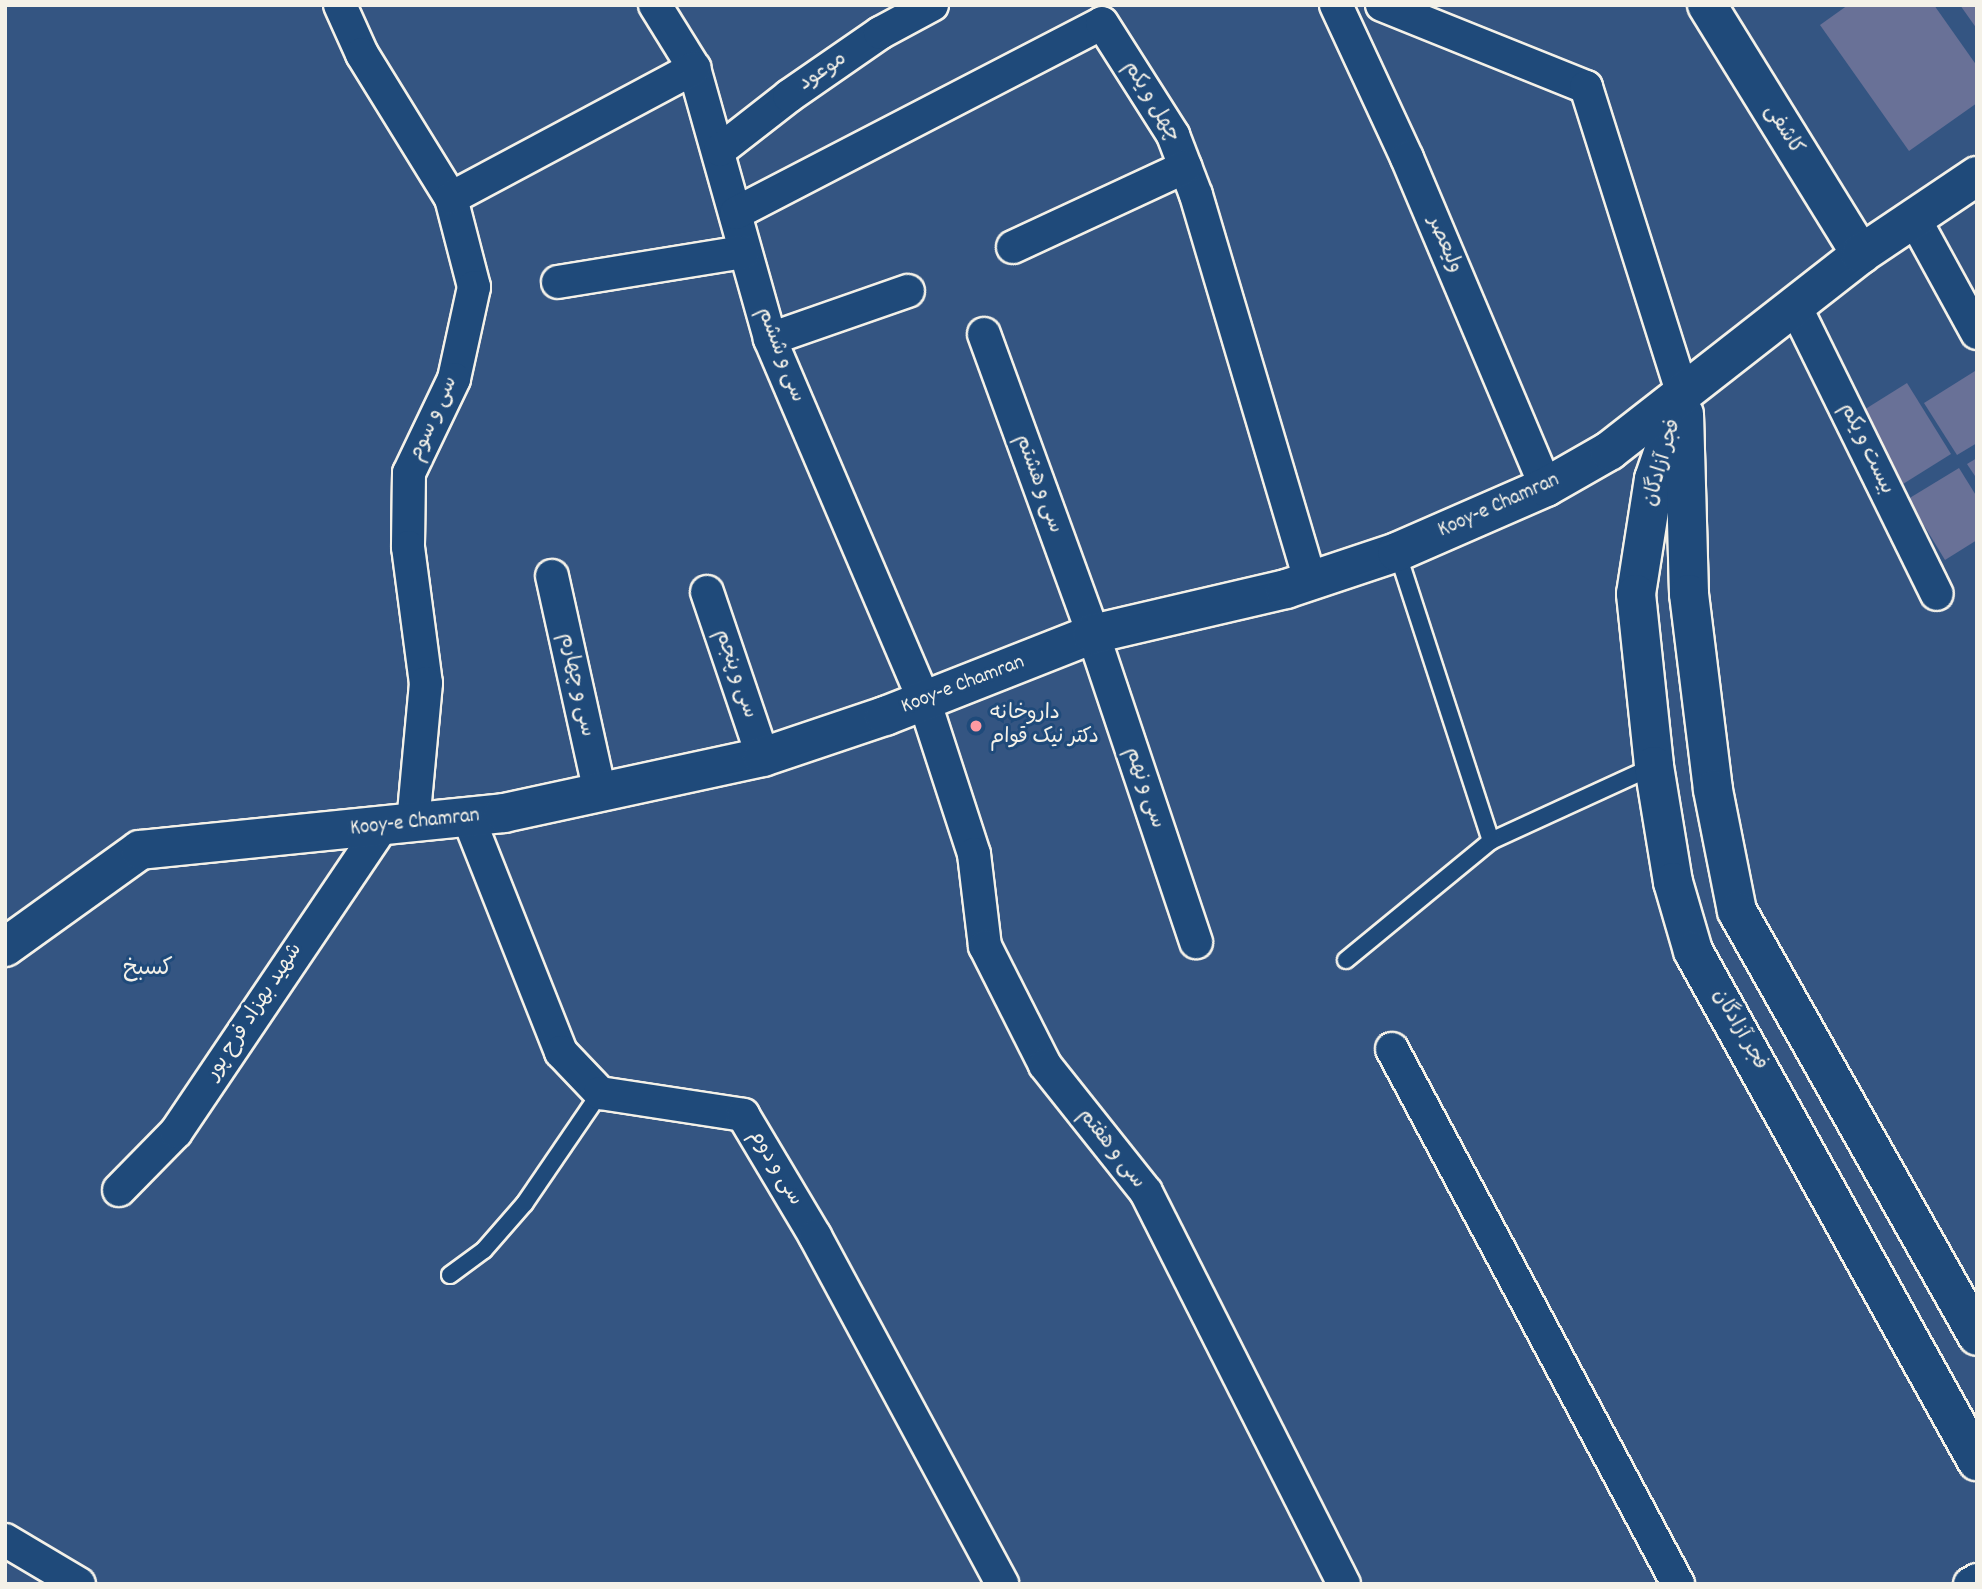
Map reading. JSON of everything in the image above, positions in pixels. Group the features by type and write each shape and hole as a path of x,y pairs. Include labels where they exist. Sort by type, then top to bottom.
{"street":[{"name":"سی و سوم","path":"340,5 362,54 451,198 474,287 454,379 409,473 408,547 426,683 398,825"},
{"name":"سی و ششم","path":"655,5 694,68 720,150 744,252 770,339 924,700"},
{"name":"موعود","path":"720,150 800,88 880,33 932,5"},
{"name":"ولیعصر","path":"1336,5 1407,158 1546,487"},
{"path":"1382,5 1586,87 1683,394"},
{"name":"کاشفی","path":"1707,5 1861,254"},
{"name":"چهل و یکم","path":"736,213 1102,23 1173,135 1185,167 1310,581"},
{"path":"451,198 694,68"},
{"path":"1013,247 1185,167"},
{"name":"Kooy-e Chamran","path":"5,947 140,850 468,817 600,793 763,757 924,700 1093,634 1310,581 1397,552 1546,487 1609,451 1794,304 1861,254 1977,176"},
{"path":"1914,218 1977,333"},
{"path":"558,282 744,252"},
{"path":"770,339 908,291"},
{"name":"بیست و یکم","path":"1794,304 1937,594"},
{"name":"سی و هشتم","path":"984,334 1093,634"},
{"name":"فجر آزادگان","path":"1683,394 1689,594 1713,790 1737,911 1977,1336"},
{"name":"فجر آزادگان","path":"1683,394 1654,479 1636,594 1654,766 1673,882 1693,951 1977,1461"},
{"name":"سی و چهارم","path":"552,576 600,793"},
{"name":"سی و پنجم","path":"707,592 763,757"},
{"path":"1636,594 1689,594"},
{"name":"سی و نهم","path":"1093,634 1196,942"},
{"name":"سی و هفتم","path":"924,700 974,854 985,946 1045,1065 1146,1192 1344,1584"},
{"path":"468,817 561,1052 600,1093"},
{"name":"شهید بهزاد فرح پور","path":"119,1190 176,1132 288,959 398,825"},
{"path":"1392,1049 1678,1584"},
{"name":"سی و دوم","path":"600,1093 743,1115 815,1236 1002,1584"},
{"path":"5,1540 79,1584"},
{"path":"1970,1584 1977,1580"}],"lane":[{"path":"1397,552 1491,841"},
{"path":"1346,960 1491,841 1654,766"},
{"path":"450,1275 484,1250 525,1203 600,1093"}],"building":[{"path":"1848,5 1934,5 1977,66 1977,103 1909,151 1820,25"},
{"path":"1960,5 1977,5 1977,29"},
{"path":"1975,371 1977,443 1957,455 1924,403"},
{"path":"1907,383 1951,454 1903,484 1859,413"},
{"path":"1977,458 1977,479 1967,464"},
{"path":"1959,468 1977,497 1977,540 1945,560 1908,499"}],"place":[{"name":"داروخانه دکتر نیک قوام","path":"976,726"}],"district":[{"name":"کسبخ","path":"148,970"}]}
